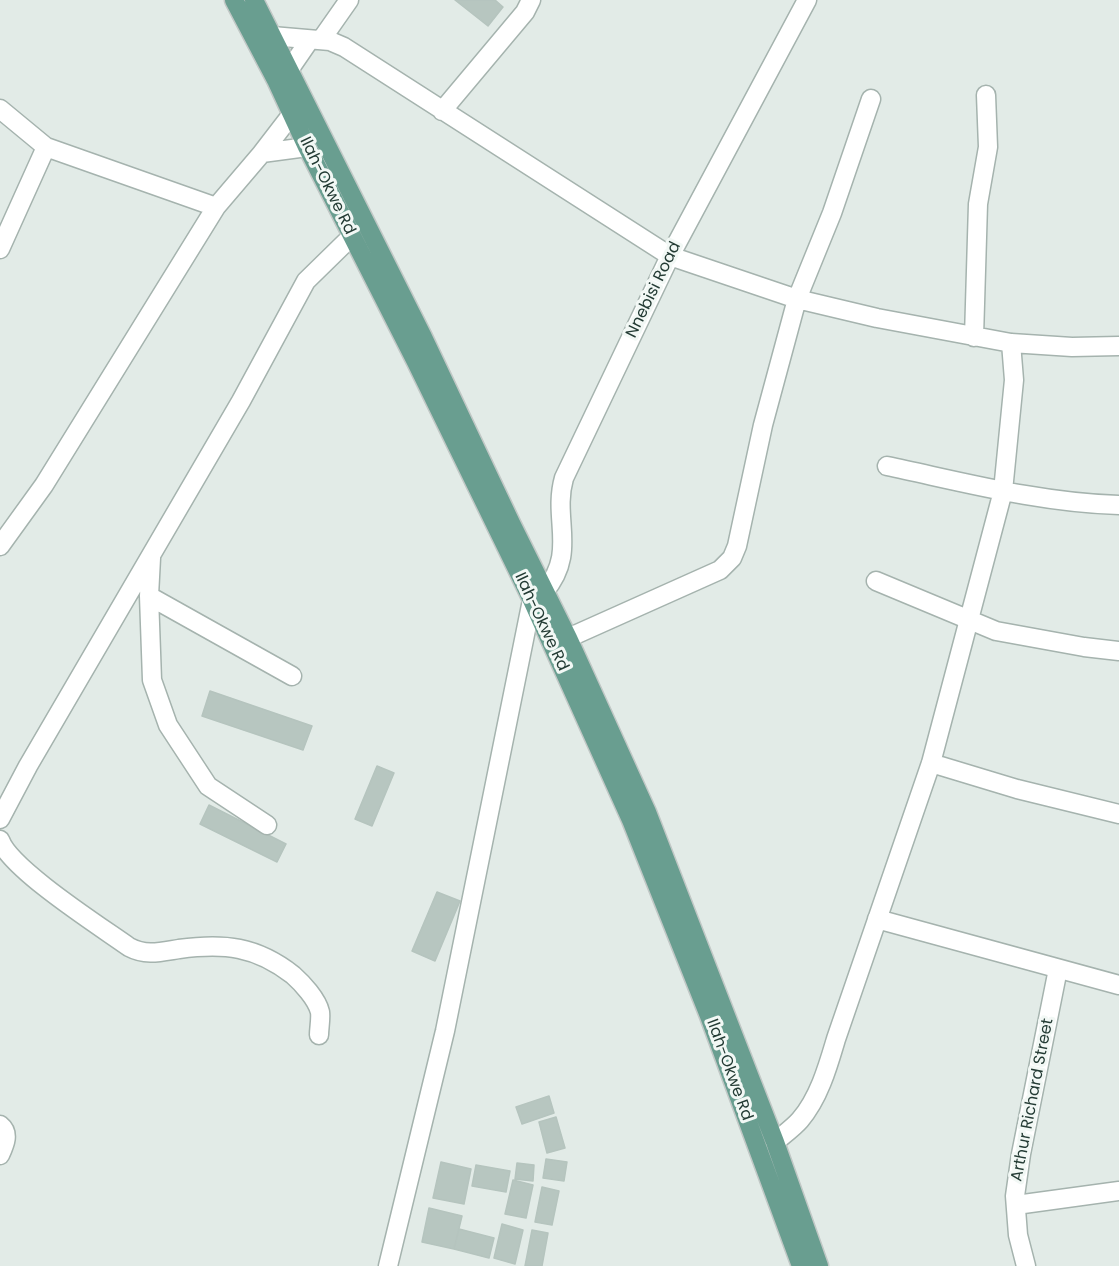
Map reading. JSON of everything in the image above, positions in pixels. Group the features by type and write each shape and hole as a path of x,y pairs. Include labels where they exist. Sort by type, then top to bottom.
{"main road":[{"path":"234,0 264,40 423,337 538,596 568,638 647,812 775,1142 819,1266"},
{"path":"254,0 264,40"},
{"name":"Ilah-Okwe Rd","path":"282,75 292,114 351,237 538,596 631,820 713,1027 801,1266"}],"street":[{"path":"282,75 315,41 349,0"},
{"path":"442,111 525,12 531,0"},
{"name":"Nnebisi Road","path":"388,1266 445,1031 538,596 553,581 562,558 561,498 564,478 670,255 807,0"},
{"path":"264,40 330,41 344,47 670,255 797,299 974,337 1011,343 1072,347 1119,346"},
{"path":"974,337 978,267 978,204 988,147 986,95"},
{"path":"568,638 720,570 732,558 737,546 763,425 797,299 832,213 871,99"},
{"path":"0,109 46,147 216,207"},
{"path":"0,546 44,485 216,207 292,114"},
{"path":"0,249 46,147"},
{"path":"262,153 307,147"},
{"path":"0,819 28,766 241,401 306,281 351,237"},
{"path":"775,1142 800,1121 828,1066 931,763 1003,491 1014,380 1011,343"},
{"path":"887,466 1003,491 1091,504 1119,505"},
{"path":"152,553 149,596 152,680 168,725 208,786 267,825"},
{"path":"876,581 996,631 1119,651"},
{"path":"149,596 292,676"},
{"path":"931,763 1017,789 1119,813"},
{"path":"0,840 9,856 36,880 138,952 151,954 199,947 231,946 250,951 281,966 299,980 317,1006 320,1013 319,1035"},
{"path":"877,919 1119,985"},
{"name":"Arthur Richard Street","path":"1026,1266 1018,1235 1015,1196 1021,1154 1058,969"},
{"path":"0,1125 6,1134 0,1155"},
{"path":"1016,1205 1119,1191"}],"building":[{"path":"455,0 495,0 503,7 488,26"},
{"path":"210,691 312,726 303,750 202,716"},
{"path":"377,766 394,773 372,826 355,819"},
{"path":"209,805 286,844 277,862 200,824"},
{"path":"437,892 460,901 435,961 412,951"},
{"path":"549,1096 554,1113 522,1124 516,1107"},
{"path":"556,1117 565,1148 547,1153 539,1122"},
{"path":"546,1159 567,1162 564,1181 543,1178"},
{"path":"441,1162 471,1169 464,1204 433,1198"},
{"path":"517,1163 534,1165 533,1181 515,1179"},
{"path":"476,1165 510,1171 506,1192 472,1186"},
{"path":"513,1180 533,1185 526,1218 505,1214"},
{"path":"542,1187 559,1191 552,1225 535,1222"},
{"path":"429,1208 462,1216 454,1249 422,1242"},
{"path":"502,1224 523,1230 515,1264 494,1258"},
{"path":"459,1229 494,1238 489,1258 454,1249"},
{"path":"532,1230 548,1233 542,1266 525,1266"}]}
